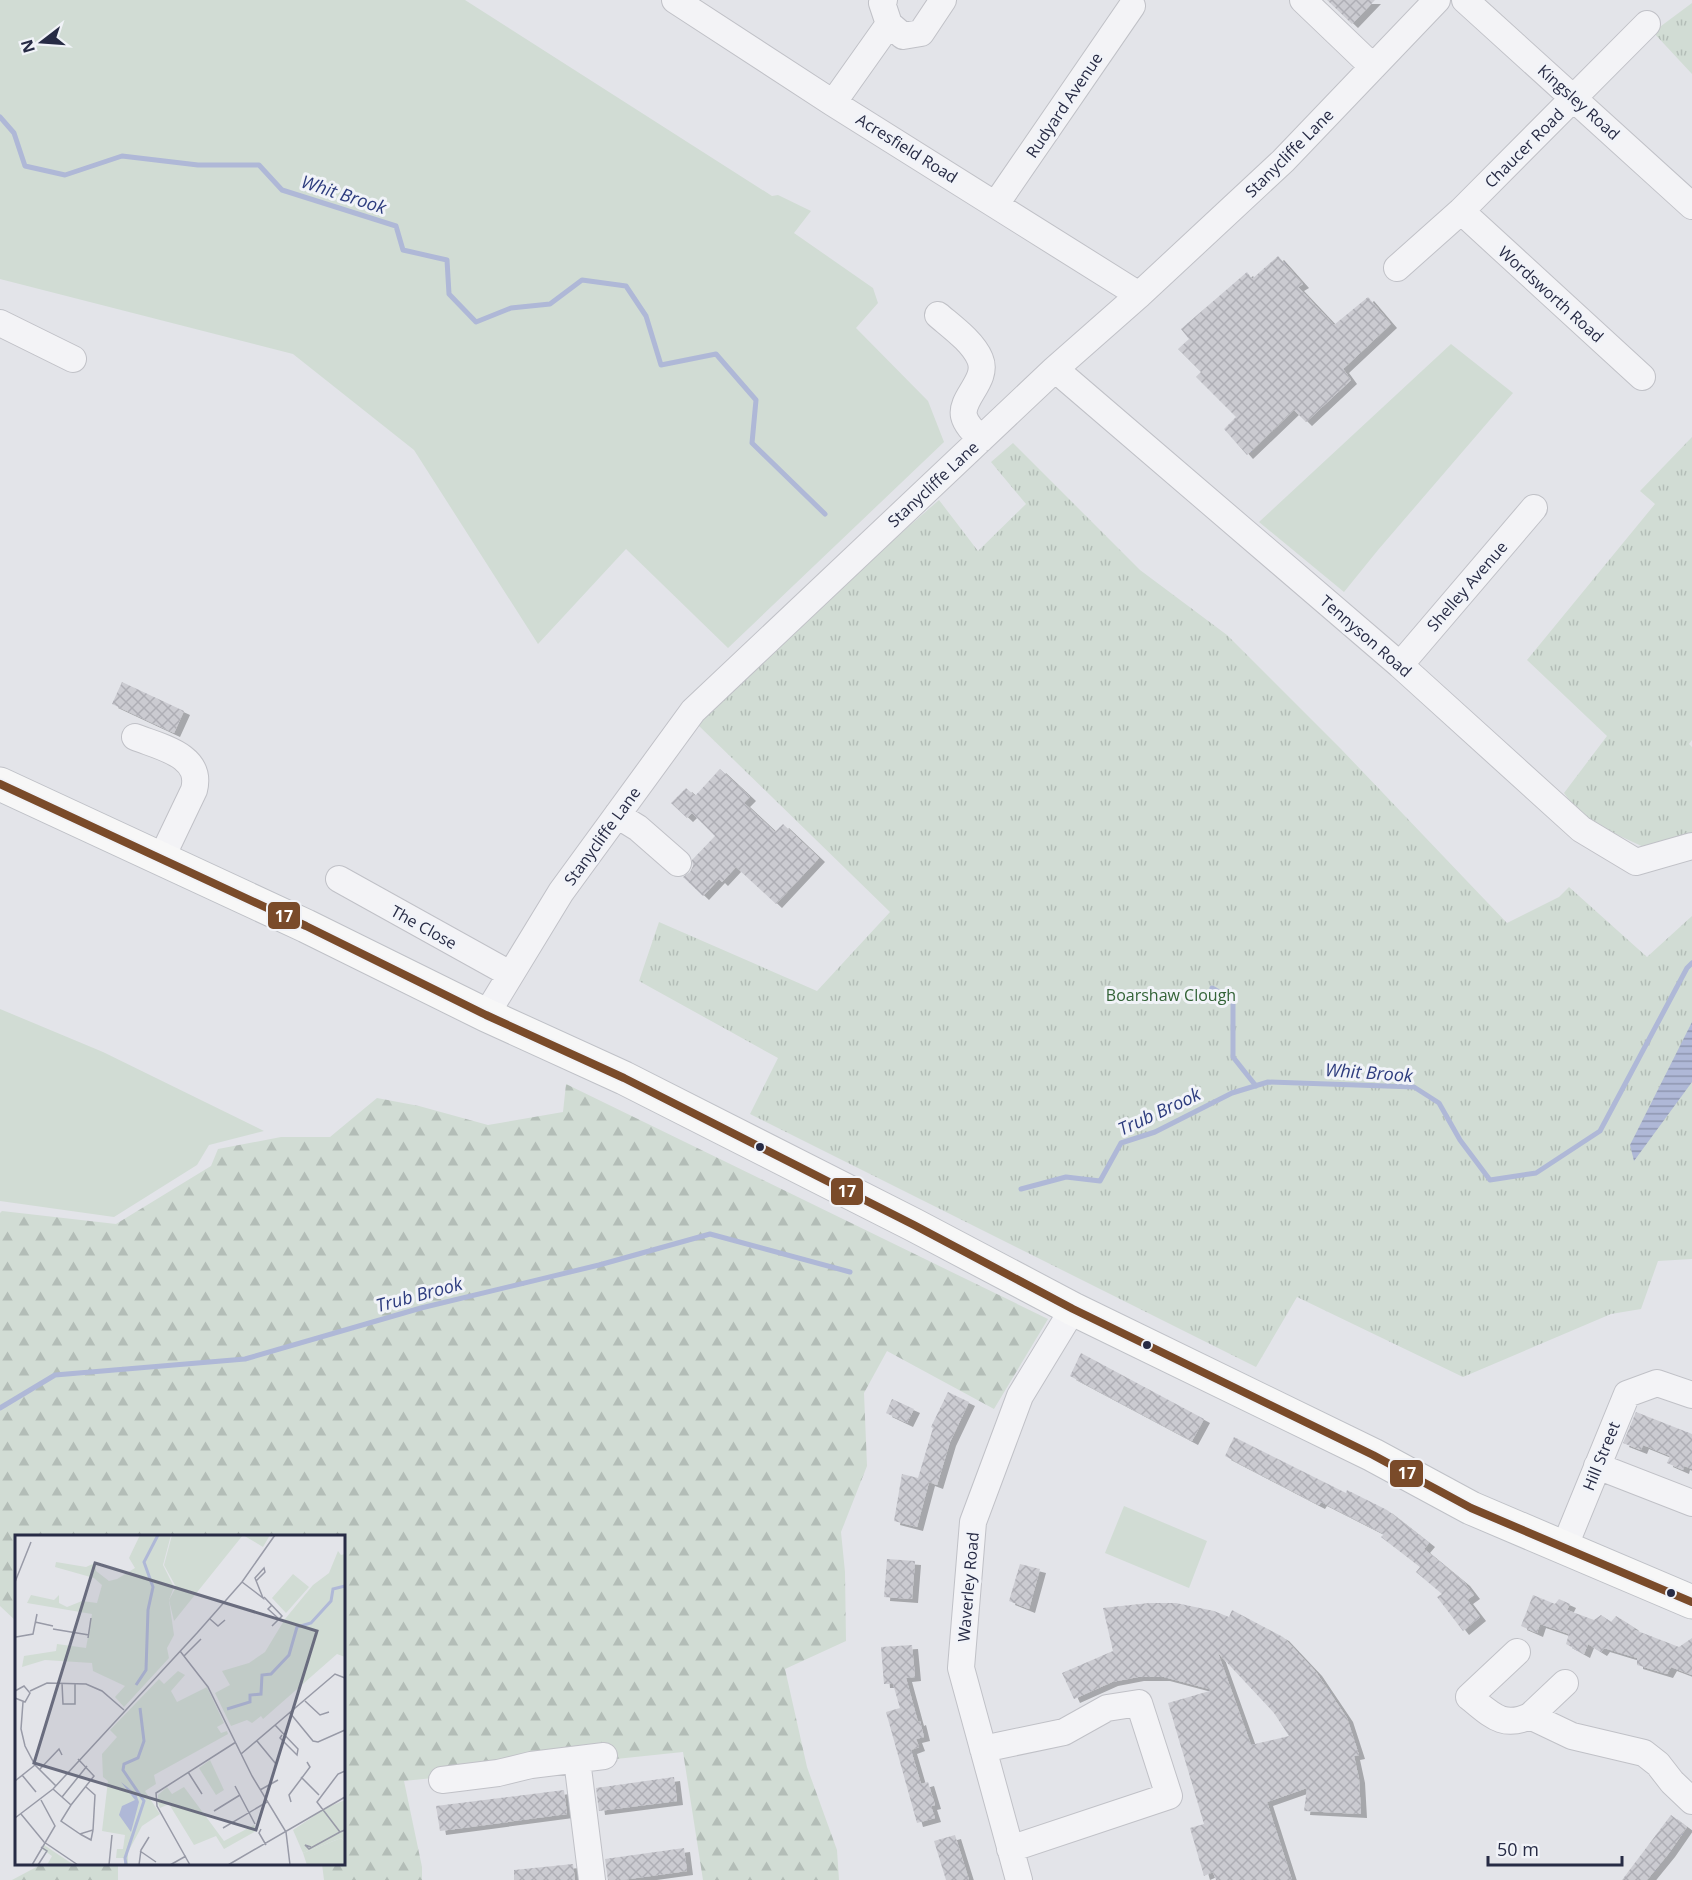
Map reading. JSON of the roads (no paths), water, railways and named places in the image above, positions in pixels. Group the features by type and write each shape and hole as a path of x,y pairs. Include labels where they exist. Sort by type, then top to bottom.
{"main road":[{"path":"0,784 306,926 624,1078 924,1230 1073,1309 1373,1455 1471,1508 1692,1602"}],"street":[{"name":"Acresfield Road","path":"675,0 704,8 833,103 1139,296"},
{"path":"833,103 886,12 903,36 921,33 943,0"},
{"path":"1303,0 1373,67"},
{"name":"Stanycliffe Lane","path":"486,1014 561,892 693,711 1055,369 1139,296 1283,161 1437,0"},
{"name":"Kingsley Road","path":"1465,0 1692,206"},
{"name":"Rudyard Avenue","path":"996,204 1134,7"},
{"name":"Chaucer Road","path":"1397,268 1461,212 1647,24"},
{"name":"Wordsworth Road","path":"1461,212 1642,377"},
{"path":"938,315 975,351 981,360 980,378 964,411 966,422 981,439"},
{"path":"1,327 73,359"},
{"name":"Tennyson Road","path":"1055,369 1400,665 1581,829 1636,862 1692,846"},
{"name":"Shelley Avenue","path":"1400,665 1534,508"},
{"path":"135,737 189,761 194,770 196,780 194,790 161,859"},
{"path":"617,815 638,828 678,862"},
{"name":"The Close","path":"339,879 510,974"},
{"name":"Waverley Road","path":"1019,1880 961,1668 973,1522 1020,1396 1073,1309"},
{"name":"Hill Street","path":"1564,1548 1627,1394 1657,1383 1692,1395"},
{"path":"1597,1466 1692,1503"},
{"path":"1517,1652 1469,1697 1491,1714 1508,1722 1517,1722 1530,1716 1565,1683"},
{"path":"983,1749 1064,1732 1107,1708 1139,1703 1169,1796 1010,1849"},
{"path":"1530,1716 1572,1736 1644,1753 1658,1764 1672,1782 1691,1800"},
{"path":"442,1780 604,1756"},
{"path":"577,1760 592,1880"}],"water":[{"path":"1692,1022 1692,1082 1634,1161 1630,1145"}],"waterway":[{"name":"Whit Brook","path":"0,117 14,133 25,166 65,175 122,156 198,165 259,165 282,190 396,226 403,250 447,260 449,294 476,322 511,308 550,304 582,280 626,286 646,316 661,365 716,354 756,400 752,443 825,514"},
{"name":"Whit Brook","path":"1021,1189 1066,1177 1100,1181 1121,1143 1155,1132 1232,1093 1268,1082 1414,1087 1439,1103 1460,1140 1490,1180 1536,1173 1600,1131 1687,968 1692,963"},
{"name":"Whit Brook","path":"1212,988 1233,1000 1233,1057 1256,1086"},
{"name":"Trub Brook","path":"0,1408 55,1375 245,1359 421,1308 599,1265 710,1234 850,1272"}],"park label":[{"name":"Boarshaw Clough","path":"1171,995"}]}
